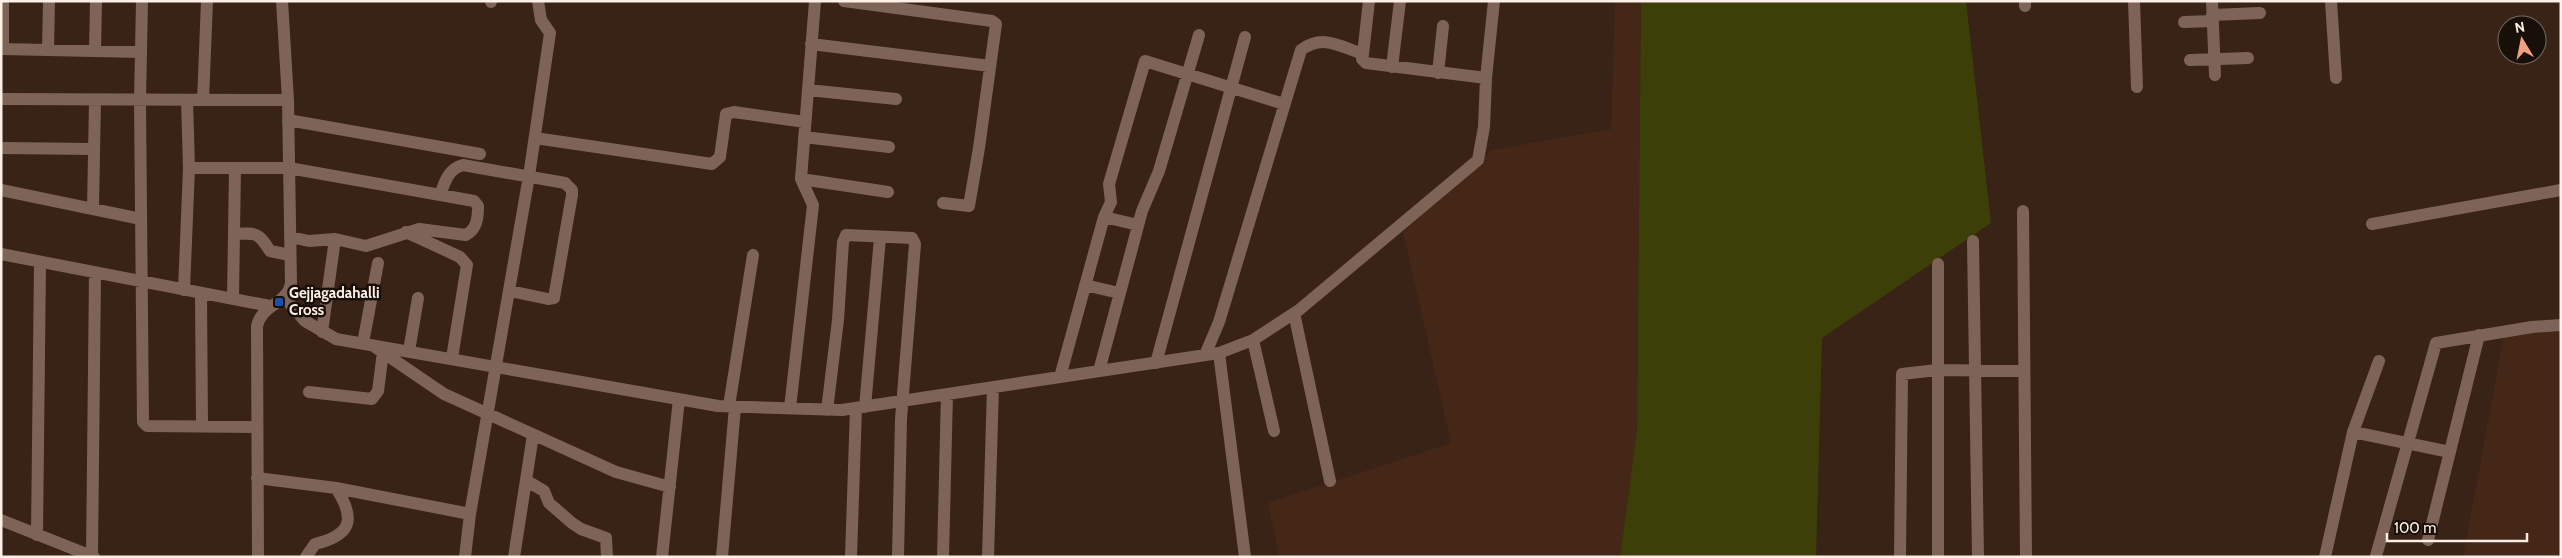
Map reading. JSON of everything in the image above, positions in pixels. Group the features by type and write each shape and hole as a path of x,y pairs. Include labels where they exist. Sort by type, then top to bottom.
{"street":[{"path":"3,1 2,49 141,52"},
{"path":"48,50 49,1"},
{"path":"95,51 96,1"},
{"path":"142,1 140,101 143,422 147,426 257,427"},
{"path":"203,100 207,1"},
{"path":"258,557 257,326 262,314 270,306 285,298 291,284 288,100 282,1"},
{"path":"465,557 470,514 529,176 550,33 540,20 538,1"},
{"path":"790,408 813,205 801,178 815,1"},
{"path":"844,1 992,21 996,24 969,206 943,203"},
{"path":"1369,1 1362,54 1362,59 1366,63 1486,78"},
{"path":"1392,67 1400,1"},
{"path":"285,298 305,321 336,339 409,350 679,399 732,406 827,410 860,407 1219,353 1253,340 1294,313 1478,160 1484,127 1486,78 1494,1"},
{"path":"2134,1 2136,86"},
{"path":"2212,1 2215,75"},
{"path":"2331,1 2336,78"},
{"path":"2184,22 2260,13"},
{"path":"1438,73 1443,26"},
{"path":"1099,371 1142,211 1159,171 1198,35"},
{"path":"1156,363 1245,37"},
{"path":"1205,355 1219,322 1301,50 1312,42 1324,41 1362,54"},
{"path":"811,44 990,66"},
{"path":"2190,60 2248,58"},
{"path":"1060,377 1104,217 1111,202 1110,184 1145,61 1232,86 1284,104"},
{"path":"808,90 896,99"},
{"path":"1,99 140,101 288,100"},
{"path":"93,209 95,100"},
{"path":"184,290 188,168 187,100"},
{"path":"535,138 712,164 720,157 726,114 734,112 805,122"},
{"path":"288,120 480,154"},
{"path":"804,137 889,147"},
{"path":"1,148 94,149"},
{"path":"440,194 448,175 453,169 463,165 529,176 569,186 572,190 554,298 548,300 510,291"},
{"path":"188,168 289,168 440,194 477,203 476,223 470,232 459,236 428,229 406,232 366,246 335,239 309,241 290,237"},
{"path":"233,299 235,168"},
{"path":"801,178 888,192"},
{"path":"1,190 141,219"},
{"path":"2372,224 2561,190"},
{"path":"2023,211 2026,557"},
{"path":"1104,217 1138,225"},
{"path":"406,232 460,257 467,265 452,358"},
{"path":"234,234 256,234 264,240 270,251 290,255"},
{"path":"827,410 838,320 843,242 846,235 912,238 916,244 904,401 898,557"},
{"path":"851,557 860,407 880,238"},
{"path":"322,332 335,239"},
{"path":"1973,241 1978,557"},
{"path":"1,254 270,306"},
{"path":"722,557 732,406 753,255"},
{"path":"38,534 40,262"},
{"path":"367,343 378,263"},
{"path":"1938,264 1938,557"},
{"path":"1,520 93,556 95,273"},
{"path":"1086,285 1119,293"},
{"path":"200,293 202,425"},
{"path":"409,350 418,298"},
{"path":"1294,313 1330,481"},
{"path":"2376,556 2436,343 2479,335 2561,325"},
{"path":"2428,540 2479,335"},
{"path":"1253,340 1274,431"},
{"path":"367,343 444,394 616,472 670,487"},
{"path":"309,392 372,399 378,391 383,352"},
{"path":"1219,353 1245,557"},
{"path":"2326,557 2353,432 2378,360"},
{"path":"1900,557 1902,374 1937,370 2023,371"},
{"path":"988,557 993,387"},
{"path":"944,557 946,394"},
{"path":"662,557 679,399"},
{"path":"2353,432 2450,452"},
{"path":"514,557 533,435"},
{"path":"257,478 336,488 470,514"},
{"path":"527,481 544,491 549,503 572,523 581,529 606,538 607,557"},
{"path":"306,557 316,544 334,539 345,529 347,520 345,506 336,488"}],"shaded area":[{"path":"1615,1 1641,1 1637,431 1620,557 1279,557 1268,503 1451,443 1403,232 1492,150 1611,129"},
{"path":"2561,331 2561,557 2463,557 2504,335"}],"green space":[{"path":"1641,1 1966,1 1991,223 1822,338 1816,557 1620,557 1637,431"}],"place":[{"name":"Gejjagadahalli Cross","path":"279,302"}]}
